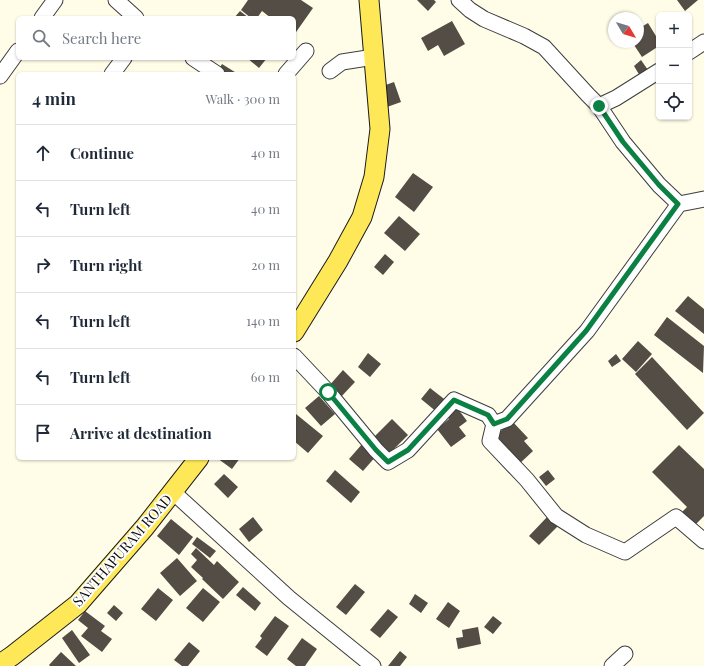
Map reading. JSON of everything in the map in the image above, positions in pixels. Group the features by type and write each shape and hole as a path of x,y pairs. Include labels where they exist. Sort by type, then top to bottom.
{"main road":[{"path":"296,329 338,261 362,217 374,177 380,129 369,0"},
{"name":"SANTHAPURAM ROAD","path":"0,664 78,604 145,526 197,460"}],"street":[{"path":"43,16 54,0"},
{"path":"116,0 134,16"},
{"path":"459,0 470,10 484,19 524,36 544,47 599,106 623,142 659,185 678,204"},
{"path":"692,50 704,42"},
{"path":"288,72 306,51"},
{"path":"0,76 16,54"},
{"path":"330,71 342,62 374,57"},
{"path":"114,72 122,60"},
{"path":"196,60 214,72"},
{"path":"599,106 616,98 656,73"},
{"path":"494,424 507,419 586,331 678,204 704,199"},
{"path":"296,358 328,392 376,450 388,462 408,450 454,400 488,415 494,424 490,441 527,480 556,516 586,535 625,552 676,517 704,541"},
{"path":"173,492 289,598 373,666"},
{"path":"612,666 625,654"}],"building":[{"path":"248,0 301,0 313,8 296,32 296,16 268,16 262,11 258,16 248,16 241,10"},
{"path":"417,0 434,0 436,2 428,11"},
{"path":"677,0 698,0 685,11"},
{"path":"240,11 246,16 236,16"},
{"path":"452,21 465,44 444,56 438,45 428,51 421,38"},
{"path":"648,23 656,36 656,48 642,57 636,48 644,48 644,25"},
{"path":"249,60 265,60 259,68"},
{"path":"641,60 648,70 640,76 634,66"},
{"path":"222,64 235,72 217,72"},
{"path":"394,82 401,102 387,107 380,87"},
{"path":"413,173 433,187 414,212 395,197"},
{"path":"399,216 420,234 405,251 384,233"},
{"path":"385,254 394,262 383,275 374,267"},
{"path":"688,296 704,309 704,334 675,311"},
{"path":"667,317 704,346 703,373 654,335"},
{"path":"638,341 652,354 636,372 622,359"},
{"path":"368,353 381,364 370,377 358,367"},
{"path":"616,354 621,361 612,367 608,361"},
{"path":"652,357 704,413 687,430 635,374"},
{"path":"343,370 355,382 340,398 328,387"},
{"path":"430,388 448,402 438,413 421,399"},
{"path":"319,396 335,414 321,426 305,408"},
{"path":"455,405 467,421 459,427 466,436 451,447 437,429 449,419 444,413"},
{"path":"296,414 323,436 308,453 296,443"},
{"path":"392,419 408,435 388,455 372,439"},
{"path":"512,421 528,438 524,441 533,451 517,466 492,439"},
{"path":"363,443 377,455 363,471 349,459"},
{"path":"679,445 704,469 704,516 694,526 681,513 687,507 652,472"},
{"path":"220,460 239,460 232,469"},
{"path":"335,470 360,492 351,503 326,481"},
{"path":"548,470 555,479 546,486 539,477"},
{"path":"224,474 238,487 228,498 214,484"},
{"path":"548,516 558,526 539,545 529,536"},
{"path":"253,517 263,530 249,542 239,529"},
{"path":"171,519 193,537 179,555 157,536"},
{"path":"197,537 216,551 210,558 192,544"},
{"path":"196,548 214,565 217,561 239,582 223,599 191,567 197,560 191,554"},
{"path":"177,558 197,581 180,596 160,573"},
{"path":"355,584 365,592 346,615 336,607"},
{"path":"243,587 261,603 255,611 236,595"},
{"path":"158,588 173,600 156,621 141,609"},
{"path":"203,588 220,602 203,622 186,608"},
{"path":"415,594 428,603 421,613 409,604"},
{"path":"448,602 460,611 449,628 436,619"},
{"path":"114,605 123,613 116,621 107,613"},
{"path":"388,609 398,617 380,638 370,630"},
{"path":"85,611 105,626 101,631 112,639 102,652 81,636 88,628 78,620"},
{"path":"275,616 289,626 267,656 255,647 262,638 260,636"},
{"path":"493,616 502,623 493,634 484,627"},
{"path":"478,627 481,644 458,649 456,638 463,637 462,630"},
{"path":"72,630 90,655 79,663 62,638"},
{"path":"302,638 317,649 305,666 296,666 287,659"},
{"path":"189,642 200,651 188,666 182,666 174,660"},
{"path":"400,651 407,657 400,666 388,666"},
{"path":"61,652 76,666 50,666 49,665"}],"route":[{"path":"328,392 376,450 388,462 408,450 454,400 488,415 494,424 507,419 586,331 678,204 659,185 623,142 599,106"}]}
